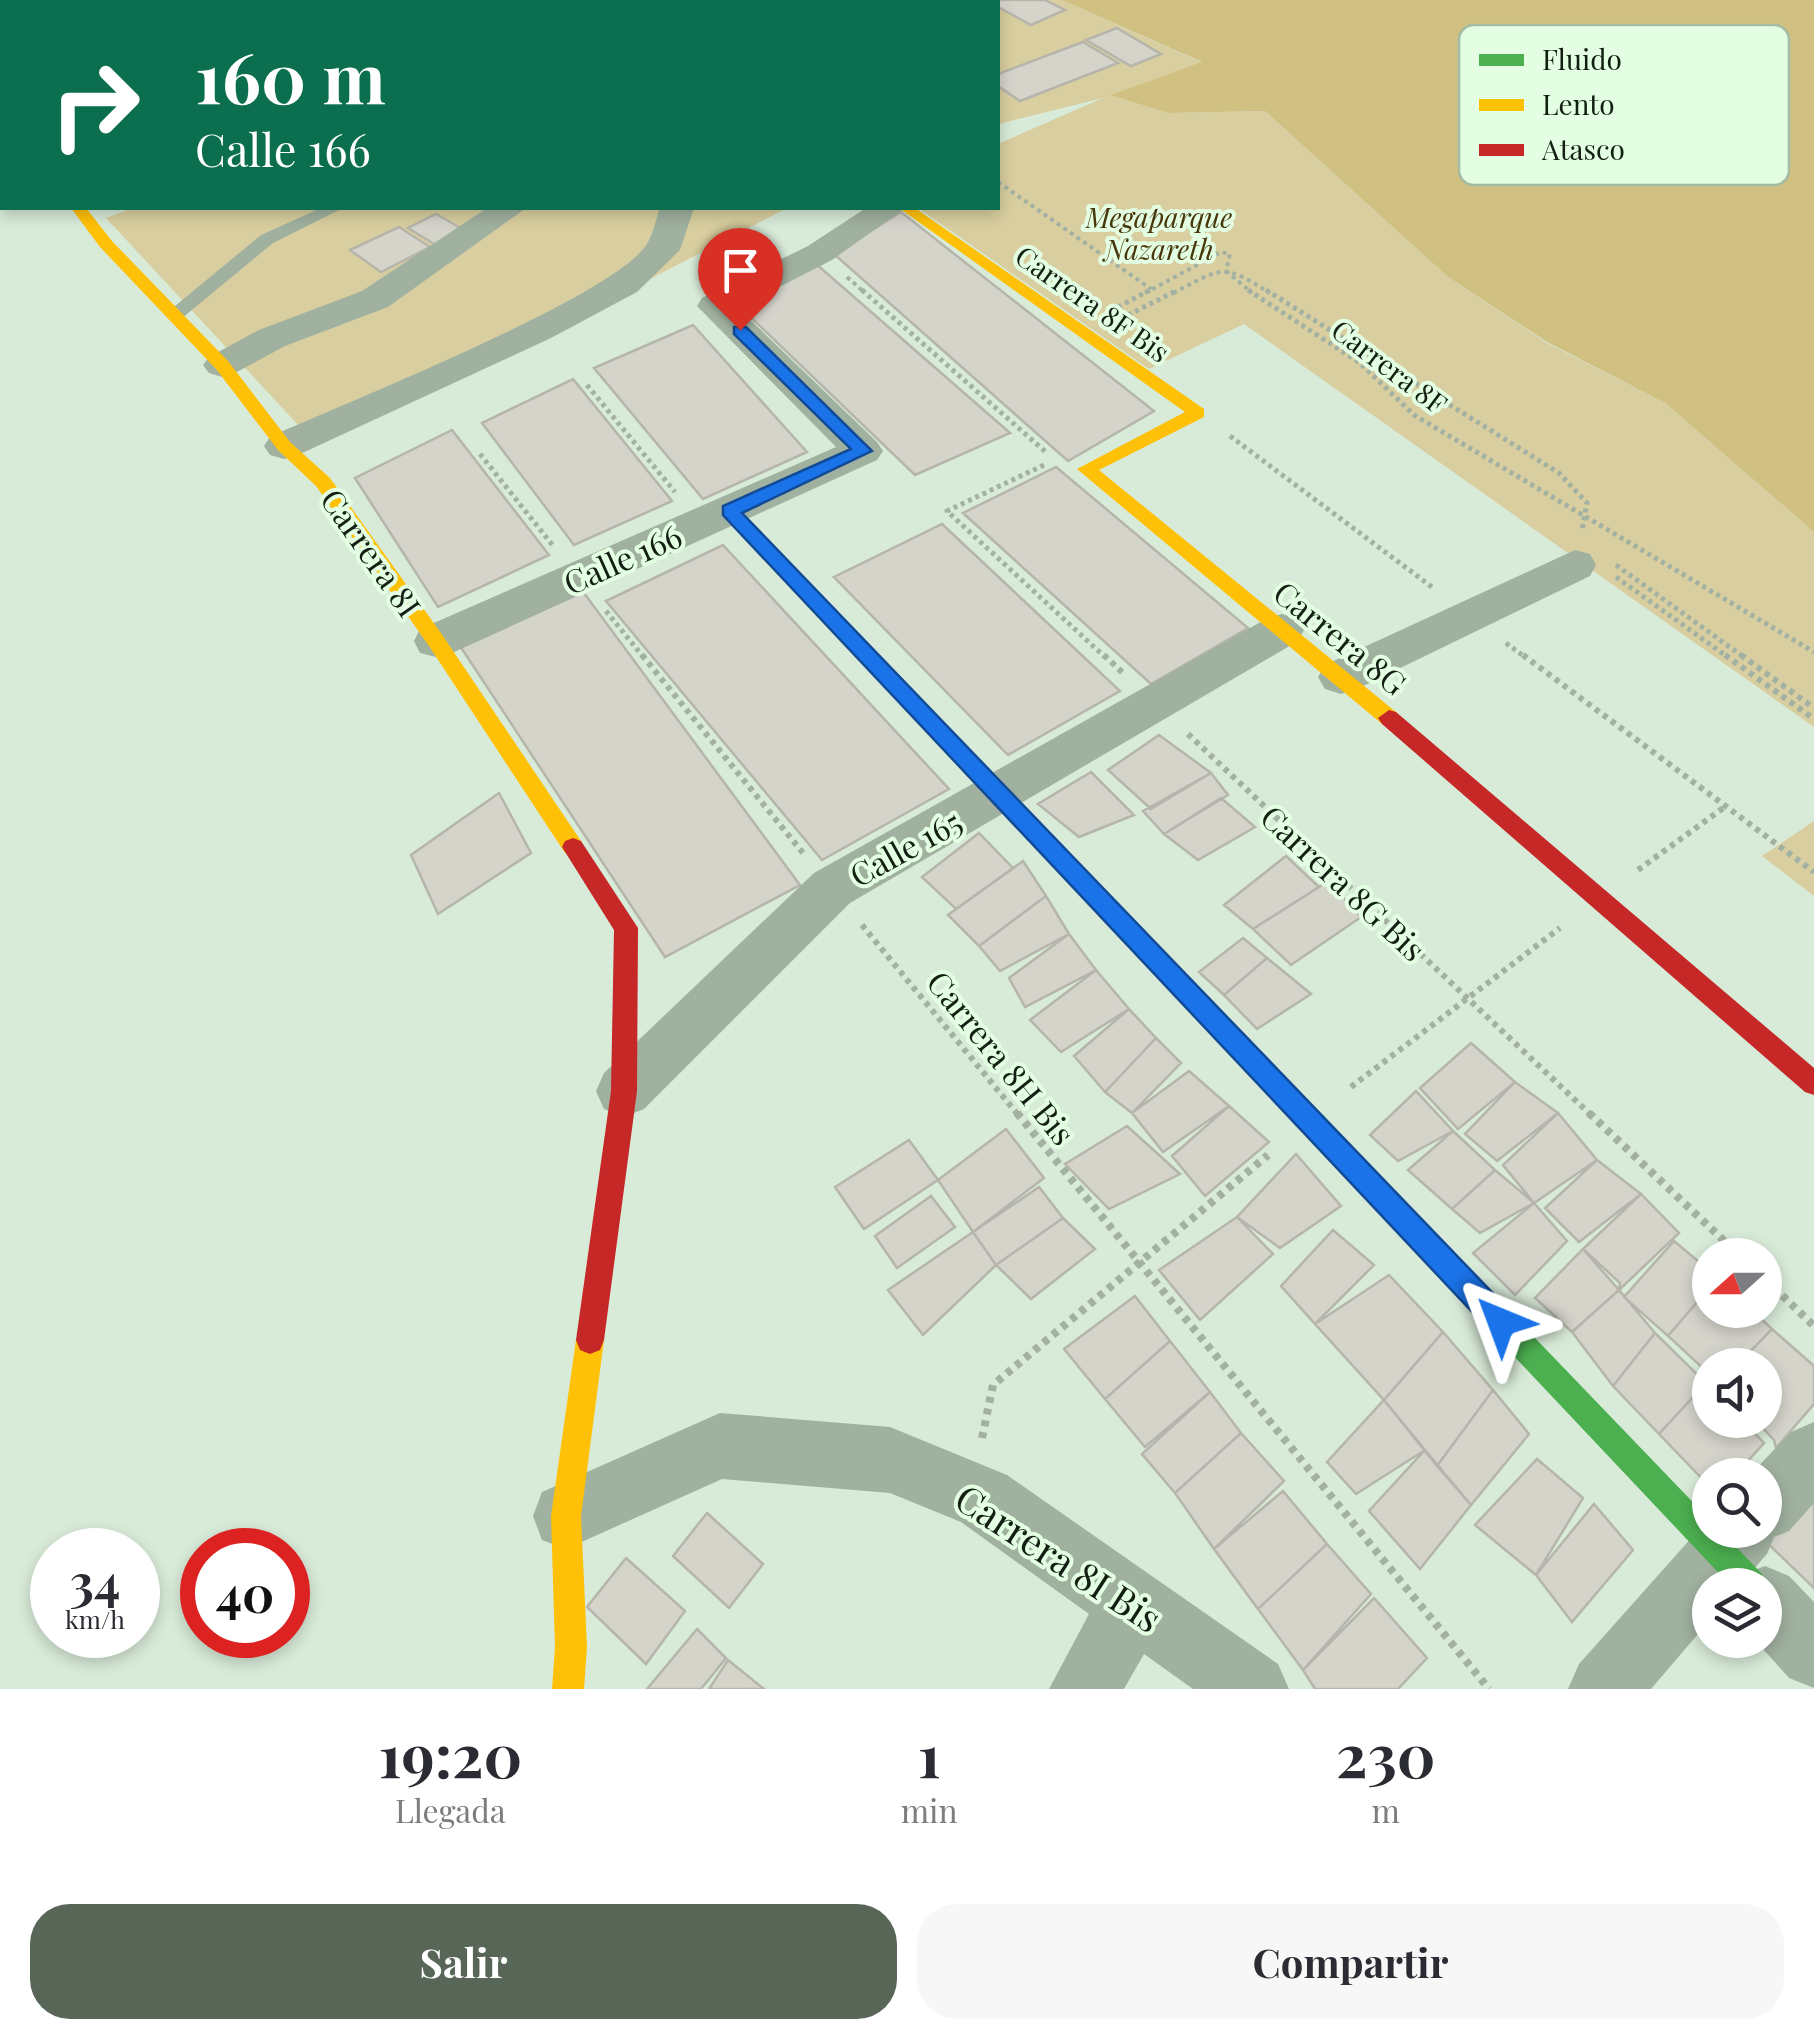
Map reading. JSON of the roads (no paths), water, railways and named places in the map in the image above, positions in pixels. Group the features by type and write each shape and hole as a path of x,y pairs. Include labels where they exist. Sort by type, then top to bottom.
{"street":[{"name":"Carrera 8I","path":"80,210 106,244 222,364 284,446 323,482 436,642 626,928 624,1090"},
{"path":"222,364 272,338 375,299 507,210"},
{"path":"284,446 538,330 624,284 662,250 676,210"},
{"name":"Calle 166","path":"436,642 863,451 715,306 820,253 885,210"},
{"name":"Carrera 8F Bis","path":"909,210 1198,413 1086,469"},
{"name":"Carrera 8G","path":"1086,469 1340,676 1814,1084"},
{"path":"715,517 998,796 1749,1555 1814,1652"},
{"path":"1340,676 1593,559"},
{"name":"Calle 165","path":"624,1090 832,888 1282,630"},
{"path":"568,1689 571,1647 566,1516 624,1090"},
{"name":"Carrera 8I Bis","path":"566,1516 720,1446 890,1460 984,1498 1253,1689"},
{"path":"1604,1689 1749,1555 1814,1455"},
{"path":"1085,1689 1134,1604"}],"lane":[{"path":"175,315 267,239 330,210"}],"park label":[{"name":"Megaparque Nazareth","path":"1159,232"}]}
